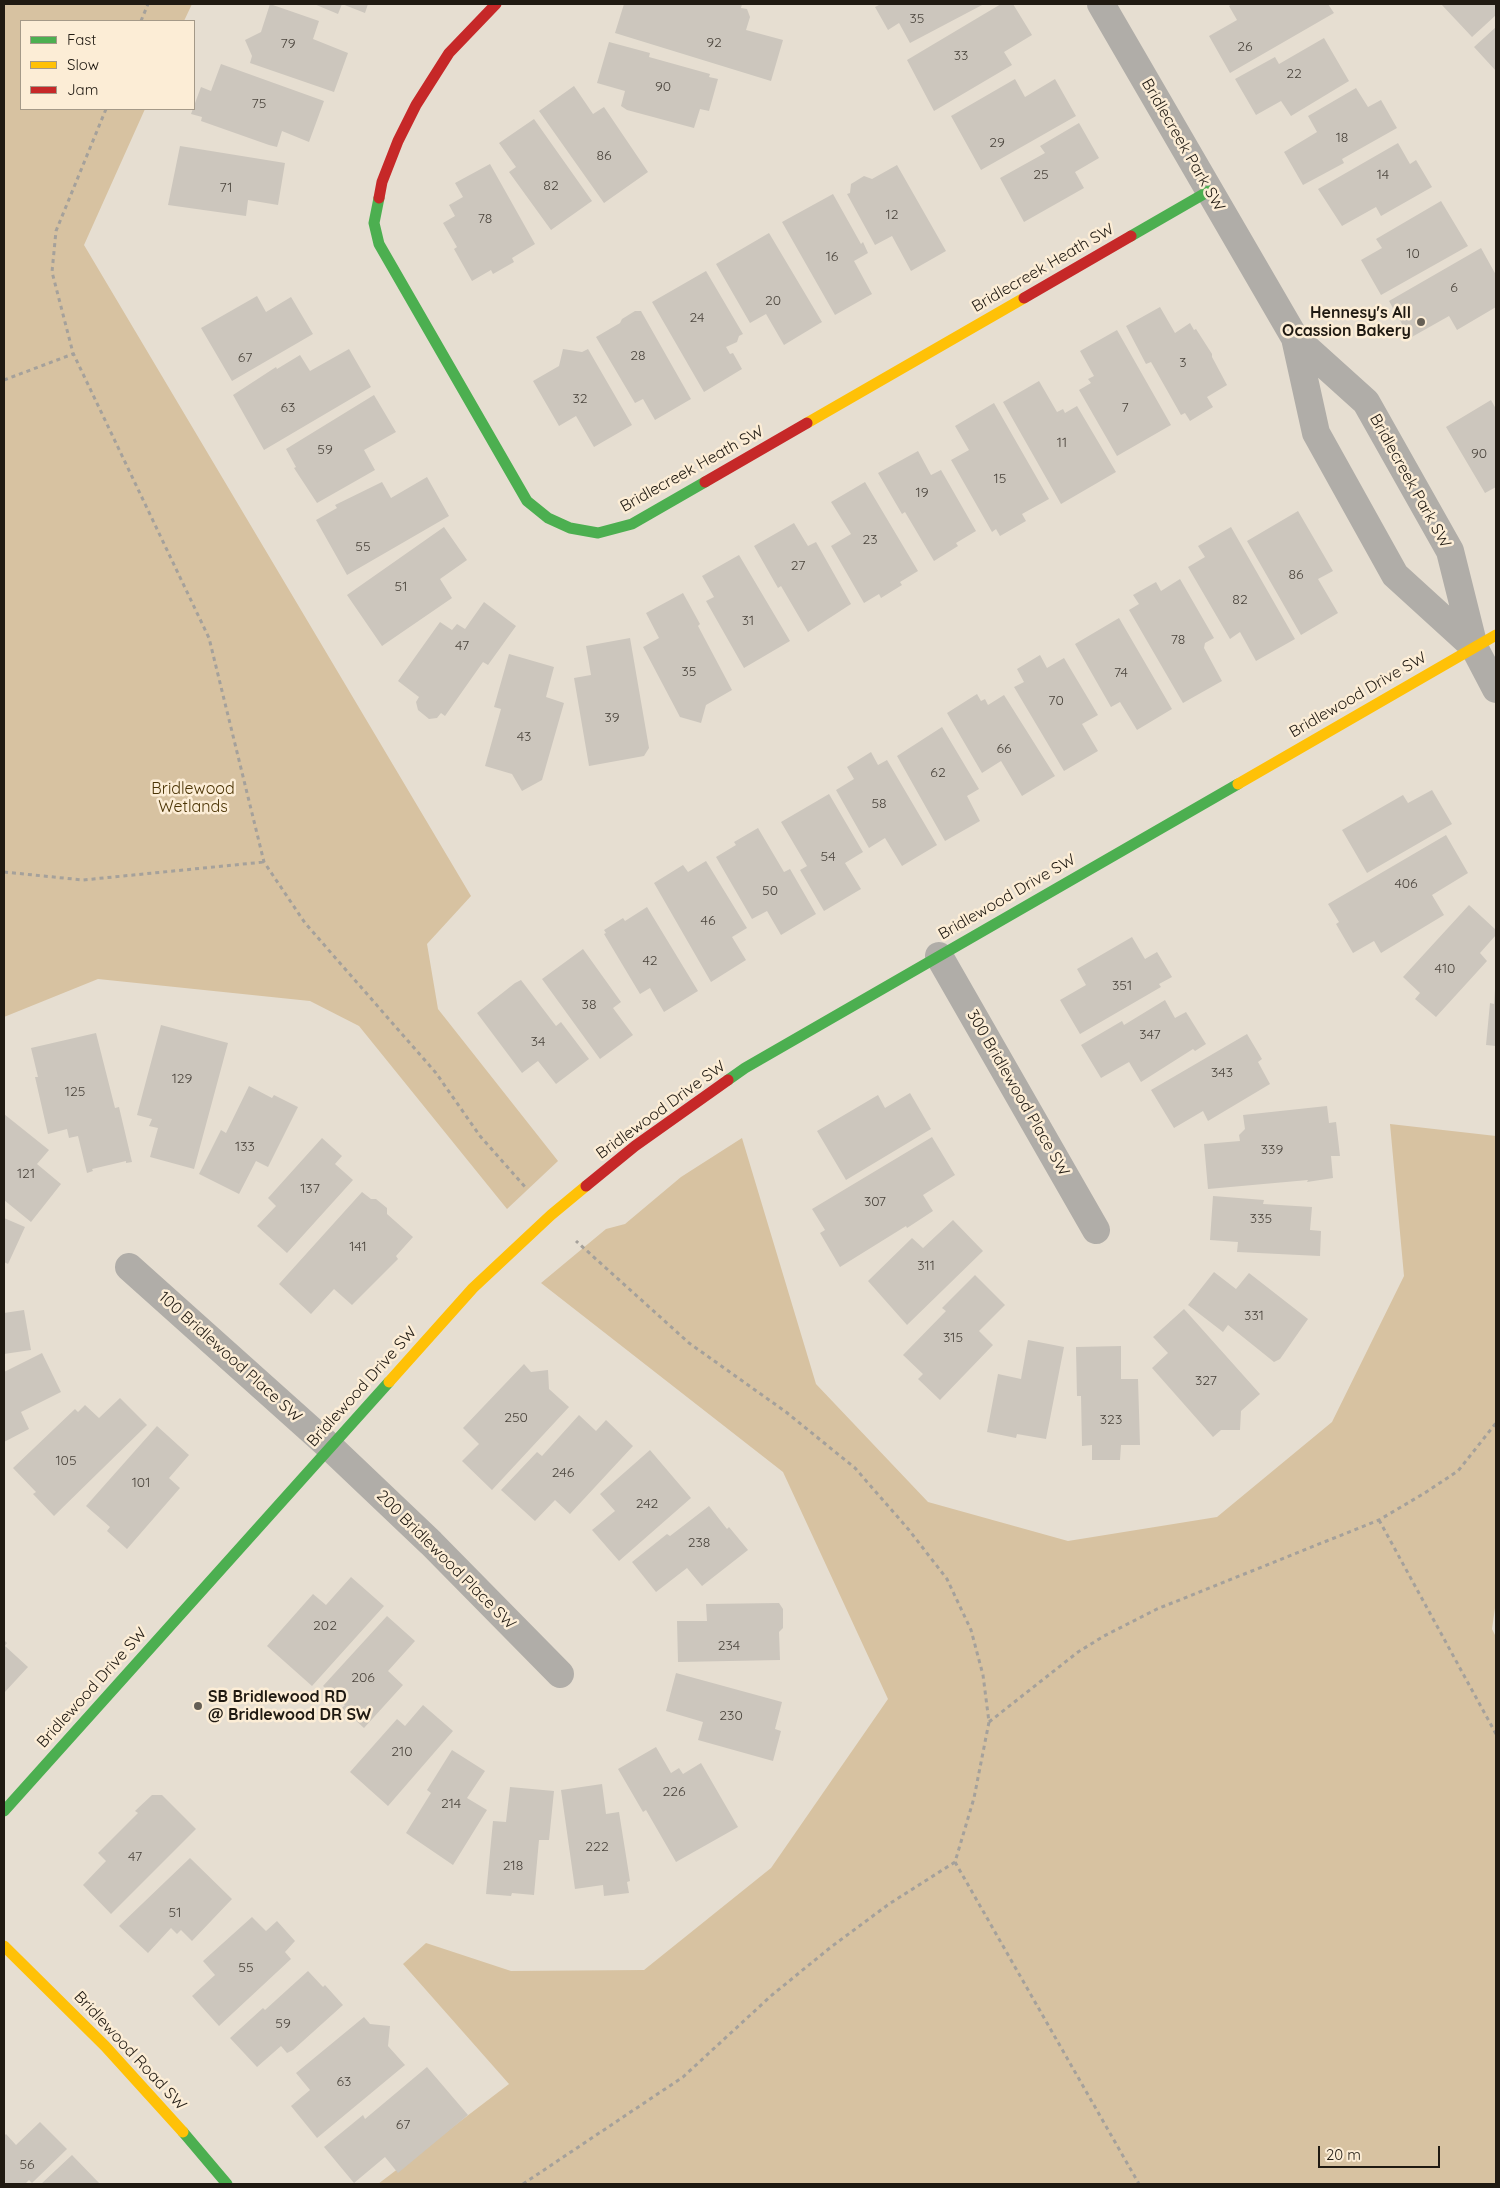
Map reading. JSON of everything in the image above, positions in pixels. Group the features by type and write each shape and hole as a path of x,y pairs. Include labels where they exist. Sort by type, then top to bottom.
{"street":[{"name":"Bridlecreek Heath SW","path":"496,4 449,53 416,105 398,141 382,182 374,223 379,244 527,501 548,518 570,528 598,533 632,524 1209,191"},
{"name":"Bridlecreek Park SW","path":"1101,4 1295,338 1366,402 1450,551 1485,641"},
{"name":"Bridlecreek Park SW","path":"1295,338 1316,433 1395,575 1485,641"},
{"path":"1485,641 1496,688"},
{"name":"Bridlewood Drive SW","path":"4,1810 473,1288 551,1214 635,1146 746,1068 1485,641"},
{"name":"300 Bridlewood Place SW","path":"939,956 1096,1230"},
{"name":"100 Bridlewood Place SW","path":"130,1267 330,1447"},
{"name":"200 Bridlewood Place SW","path":"330,1447 431,1543 560,1674"},
{"name":"Bridlewood Road SW","path":"4,1946 105,2046 178,2126 227,2184"}],"path":[{"path":"141,20 148,4"},
{"path":"4,380 73,354"},
{"path":"4,872 83,880 264,862"},
{"path":"989,1722 1078,1652 1156,1609 1379,1520 1458,1471 1496,1423"},
{"path":"1379,1520 1496,1734"},
{"path":"955,1862 1139,2184"}],"green space":[{"name":"Bridlewood Wetlands","path":"4,4 192,4 184,20 20,20 20,110 145,110 84,245 471,896 427,944 438,1009 558,1161 507,1209 359,1026 310,1001 98,979 4,1017"},
{"path":"1390,1124 1496,1136 1496,1601 1492,1629 1496,1637 1496,2184 378,2184 509,2084 403,1964 426,1943 511,1971 644,1970 771,1868 888,1699 783,1472 541,1283 606,1229 625,1224 681,1177 742,1138 816,1384 928,1502 1068,1541 1217,1517 1332,1422 1404,1276"}],"building":[{"path":"270,4 319,21 313,39 348,53 334,92 250,63 252,56 245,40 261,32"},
{"path":"314,4 342,4 338,14"},
{"path":"342,4 368,4 365,13"},
{"path":"624,4 742,4 741,8 747,9 750,17 746,30 783,40 771,81 615,33"},
{"path":"881,4 984,4 910,43 899,23 888,30 875,7"},
{"path":"1001,4 1013,4 1032,35 1004,52 1012,65 934,111 907,60"},
{"path":"1232,4 1328,4 1334,13 1230,73 1209,36 1237,20 1229,6"},
{"path":"1441,4 1496,4 1496,15 1472,37"},
{"path":"1496,27 1496,71 1474,47"},
{"path":"1324,38 1349,81 1291,116 1281,101 1256,115 1235,79 1275,57 1279,64"},
{"path":"609,42 650,53 649,57 710,74 709,77 718,79 709,111 700,109 694,128 627,110 621,106 625,91 597,83"},
{"path":"221,64 324,101 309,142 282,131 277,147 201,121 202,117 191,114 192,110 195,110 195,103 201,87 211,91"},
{"path":"1015,79 1025,97 1055,79 1076,116 981,170 951,116"},
{"path":"574,86 593,114 604,107 648,172 604,203 539,111"},
{"path":"1356,88 1368,107 1381,100 1397,128 1342,159 1344,163 1303,185 1284,152 1317,132 1308,116"},
{"path":"534,119 592,201 551,230 509,172 516,167 499,143"},
{"path":"1079,123 1099,158 1075,172 1084,188 1024,222 1000,178 1045,153 1040,146"},
{"path":"1398,143 1410,164 1416,160 1432,187 1381,216 1376,207 1342,226 1318,189"},
{"path":"180,146 285,163 278,205 248,200 246,216 168,205"},
{"path":"490,164 535,244 512,258 514,262 493,274 491,270 472,281 454,249 457,247 443,223 455,216 449,205 463,197 455,183"},
{"path":"897,165 946,251 911,271 892,236 875,245 847,194 850,193 851,184 864,176 872,179"},
{"path":"833,194 868,253 854,261 872,294 835,315 782,222"},
{"path":"1441,201 1468,246 1381,295 1361,260 1382,248 1376,239"},
{"path":"769,233 822,322 784,345 766,314 750,323 716,264"},
{"path":"1481,248 1496,275 1496,307 1457,330 1449,316 1410,338 1389,301"},
{"path":"706,271 743,334 739,336 737,342 726,347 730,354 733,353 742,369 704,392 652,302"},
{"path":"257,296 266,312 291,297 313,334 232,381 201,328"},
{"path":"1160,307 1175,333 1190,323 1194,330 1196,329 1212,354 1227,385 1207,397 1213,407 1190,421 1185,413 1181,415 1151,362 1146,364 1126,326"},
{"path":"635,311 641,311 691,399 655,420 643,399 635,403 596,337 620,323 622,319"},
{"path":"1117,330 1171,425 1117,456 1079,390 1091,383 1088,379 1094,376 1080,351"},
{"path":"349,349 371,387 264,450 233,395 276,367 277,369 300,355 310,371"},
{"path":"563,349 582,352 588,349 632,425 594,447 576,416 559,426 533,381 559,366"},
{"path":"1039,381 1057,412 1063,409 1065,413 1077,406 1116,472 1061,504 1003,402"},
{"path":"374,395 396,432 364,450 375,470 317,503 294,468 296,467 286,449"},
{"path":"1491,400 1496,409 1496,487 1485,493 1446,427"},
{"path":"994,403 1049,499 1022,514 1026,521 1000,536 996,529 992,532 951,460 969,450 955,426"},
{"path":"918,451 931,475 941,470 976,531 956,543 958,546 934,561 905,512 902,514 878,473"},
{"path":"427,477 449,516 347,575 316,520 337,508 335,505 382,482 391,498"},
{"path":"865,482 918,571 900,582 902,585 881,598 879,594 864,603 831,546 851,534 831,502"},
{"path":"1298,511 1333,571 1318,579 1338,613 1301,635 1247,541"},
{"path":"794,523 808,546 816,542 851,604 808,632 781,586 778,588 754,546"},
{"path":"444,527 467,560 440,579 452,598 382,646 347,595"},
{"path":"1231,527 1295,639 1256,661 1240,632 1230,639 1188,567 1205,557 1198,546"},
{"path":"739,555 790,641 744,668 706,601 714,597 702,576"},
{"path":"1180,579 1214,638 1205,643 1204,648 1222,681 1183,703 1129,610 1139,604 1133,595 1156,582 1161,591"},
{"path":"683,593 732,690 706,705 701,723 680,717 643,647 659,638 646,613"},
{"path":"484,602 516,626 488,665 483,662 445,716 441,713 437,718 429,719 418,710 416,702 419,697 398,681 440,622 452,630 457,624 465,629"},
{"path":"1119,618 1172,709 1137,730 1120,702 1111,707 1075,644"},
{"path":"630,638 649,748 644,756 589,766 574,678 591,675 586,646"},
{"path":"509,654 554,667 546,697 564,703 542,780 522,791 512,774 485,766 501,709 494,707"},
{"path":"1040,655 1047,668 1064,658 1098,715 1082,724 1098,751 1064,771 1014,687 1024,682 1017,669"},
{"path":"977,694 981,701 985,699 988,705 1004,695 1055,776 1022,796 1001,761 982,773 947,713"},
{"path":"942,727 979,789 967,796 980,821 945,841 897,756"},
{"path":"871,752 878,765 887,760 937,845 902,866 885,838 869,848 836,790 854,779 847,767"},
{"path":"1432,790 1452,824 1367,873 1342,830 1403,795 1408,803"},
{"path":"829,794 863,852 845,863 861,889 824,911 800,870 807,866 781,822"},
{"path":"758,828 784,872 790,869 816,914 781,935 767,911 752,919 716,857 736,845 734,842"},
{"path":"1446,835 1468,873 1432,895 1444,915 1381,953 1374,941 1353,953 1336,924 1339,922 1328,904"},
{"path":"706,861 747,928 732,937 746,960 711,982 654,883 683,865 688,872"},
{"path":"1469,905 1496,930 1496,935 1480,953 1487,961 1436,1017 1415,999 1420,993 1403,977"},
{"path":"647,907 698,991 664,1012 650,988 640,994 604,934 606,933 604,930 623,918 625,921"},
{"path":"1132,937 1145,959 1157,952 1172,977 1159,984 1161,987 1080,1034 1060,1000 1086,985 1077,969"},
{"path":"583,949 621,1002 613,1008 633,1035 600,1059 542,979"},
{"path":"521,980 556,1026 561,1022 589,1059 556,1084 538,1061 522,1073 477,1013"},
{"path":"1495,989 1496,1046 1486,1045 1490,1003 1494,1004"},
{"path":"1165,1000 1175,1018 1186,1012 1206,1044 1195,1051 1193,1049 1141,1082 1129,1062 1101,1078 1081,1045 1122,1021 1124,1025"},
{"path":"161,1025 228,1043 194,1169 150,1157 158,1128 149,1126 152,1119 137,1115"},
{"path":"96,1033 115,1108 119,1107 132,1162 126,1163 126,1161 92,1169 93,1171 87,1173 78,1136 69,1138 67,1129 48,1134 35,1077 38,1077 31,1048"},
{"path":"1247,1034 1262,1059 1258,1062 1270,1084 1208,1121 1203,1111 1174,1128 1151,1090"},
{"path":"249,1086 272,1098 274,1095 298,1107 268,1167 256,1161 239,1194 199,1174 221,1130 226,1133"},
{"path":"910,1093 931,1129 846,1180 817,1131 878,1095 885,1108"},
{"path":"1327,1106 1329,1123 1336,1122 1340,1156 1331,1156 1333,1178 1307,1182 1308,1180 1208,1189 1204,1144 1240,1141 1239,1135 1245,1129 1243,1115"},
{"path":"4,1114 49,1150 37,1164 61,1184 31,1222 4,1200"},
{"path":"932,1137 955,1175 923,1195 933,1211 840,1267 820,1233 825,1230 812,1209"},
{"path":"322,1138 342,1156 335,1164 353,1180 287,1253 257,1226 276,1206 268,1198"},
{"path":"362,1192 371,1199 376,1199 387,1208 387,1214 413,1237 396,1256 398,1259 352,1305 334,1289 311,1314 279,1284"},
{"path":"1213,1196 1264,1200 1263,1204 1312,1207 1310,1230 1321,1231 1320,1256 1237,1252 1238,1242 1210,1240"},
{"path":"4,1218 25,1227 8,1264 4,1262"},
{"path":"953,1220 983,1251 907,1325 868,1281 912,1238 923,1248"},
{"path":"1214,1272 1236,1289 1249,1273 1308,1319 1280,1359 1274,1362 1228,1325 1223,1332 1188,1305"},
{"path":"975,1275 1005,1305 979,1331 993,1345 940,1400 918,1379 923,1374 903,1355 946,1311 942,1308"},
{"path":"1184,1309 1260,1394 1241,1411 1240,1430 1221,1430 1213,1437 1152,1368 1168,1353 1153,1337"},
{"path":"24,1310 31,1350 4,1354 4,1313"},
{"path":"1028,1340 1064,1347 1046,1439 1017,1434 1016,1438 987,1432 998,1374 1021,1379"},
{"path":"1121,1346 1121,1379 1138,1379 1140,1445 1121,1445 1120,1460 1092,1460 1092,1445 1082,1446 1081,1396 1077,1396 1076,1347"},
{"path":"42,1353 61,1392 21,1412 29,1429 4,1442 4,1372"},
{"path":"524,1364 531,1372 548,1370 549,1389 569,1407 492,1490 462,1461 479,1444 463,1428"},
{"path":"120,1398 147,1425 54,1516 33,1494 36,1492 13,1468 75,1409 78,1412 85,1405 99,1418"},
{"path":"579,1415 596,1431 606,1420 633,1446 570,1514 555,1500 535,1521 501,1490 537,1452 542,1456"},
{"path":"157,1426 189,1455 169,1478 180,1488 127,1549 107,1531 110,1527 86,1506"},
{"path":"650,1450 691,1498 619,1561 592,1530 615,1511 600,1494"},
{"path":"709,1506 727,1529 729,1527 748,1550 702,1586 687,1568 656,1592 632,1562 667,1534 670,1536"},
{"path":"351,1577 384,1606 312,1686 267,1646 313,1594 326,1605"},
{"path":"779,1603 783,1609 783,1628 779,1632 780,1660 678,1662 677,1621 707,1621 706,1604"},
{"path":"387,1616 415,1641 388,1671 403,1685 364,1728 342,1708 345,1705 323,1686"},
{"path":"4,1640 7,1643 5,1646 28,1667 4,1693"},
{"path":"676,1673 782,1702 775,1729 781,1731 773,1761 698,1740 703,1722 666,1711"},
{"path":"423,1705 453,1731 388,1806 350,1772 397,1719 405,1726"},
{"path":"656,1747 671,1773 679,1768 683,1774 701,1763 738,1827 676,1862 646,1810 643,1812 618,1769"},
{"path":"452,1750 485,1771 467,1798 487,1810 453,1865 406,1833 431,1793 427,1790"},
{"path":"602,1784 606,1814 619,1812 630,1881 627,1882 629,1893 604,1896 603,1885 575,1889 561,1790"},
{"path":"510,1787 554,1791 549,1840 539,1840 534,1895 512,1893 511,1896 486,1894 493,1821 506,1822"},
{"path":"152,1795 162,1795 196,1829 111,1914 83,1885 106,1861 98,1853 138,1813 135,1811"},
{"path":"190,1858 232,1899 192,1941 181,1930 177,1934 171,1928 148,1953 119,1926"},
{"path":"252,1917 266,1931 277,1921 295,1941 285,1952 291,1959 219,2026 192,1996 215,1975 203,1961"},
{"path":"308,1971 323,1987 325,1985 343,2005 293,2050 287,2053 281,2046 257,2067 230,2038 263,2008 265,2010"},
{"path":"364,2017 370,2024 390,2026 388,2046 405,2065 317,2138 291,2106 310,2090 296,2073"},
{"path":"427,2067 468,2115 398,2173 385,2157 354,2183 324,2147 363,2115 365,2119"},
{"path":"40,2122 67,2149 32,2183 29,2180 25,2184 4,2184 4,2136 6,2134 16,2145"},
{"path":"72,2155 100,2184 41,2184"}],"traffic: fast":[{"path":"1131,236 1209,191"},
{"path":"379,198 374,223 379,244 527,501 548,518 570,528 598,533 632,524 705,482"},
{"path":"728,1080 745,1068 1238,784"},
{"path":"4,1811 389,1382"},
{"path":"183,2132 227,2184"}],"traffic: slow":[{"path":"807,423 1024,298"},
{"path":"1238,784 1496,635"},
{"path":"389,1382 473,1288 551,1215 586,1186"},
{"path":"4,1946 105,2046 183,2132"}],"traffic: jam":[{"path":"379,198 382,182 398,141 416,105 449,53 496,4"},
{"path":"1024,298 1131,236"},
{"path":"705,482 807,423"},
{"path":"586,1186 635,1146 728,1080"}],"place":[{"name":"Hennesy's All Ocassion Bakery","path":"1421,322"},
{"name":"SB Bridlewood RD @ Bridlewood DR SW","path":"198,1706"}]}
